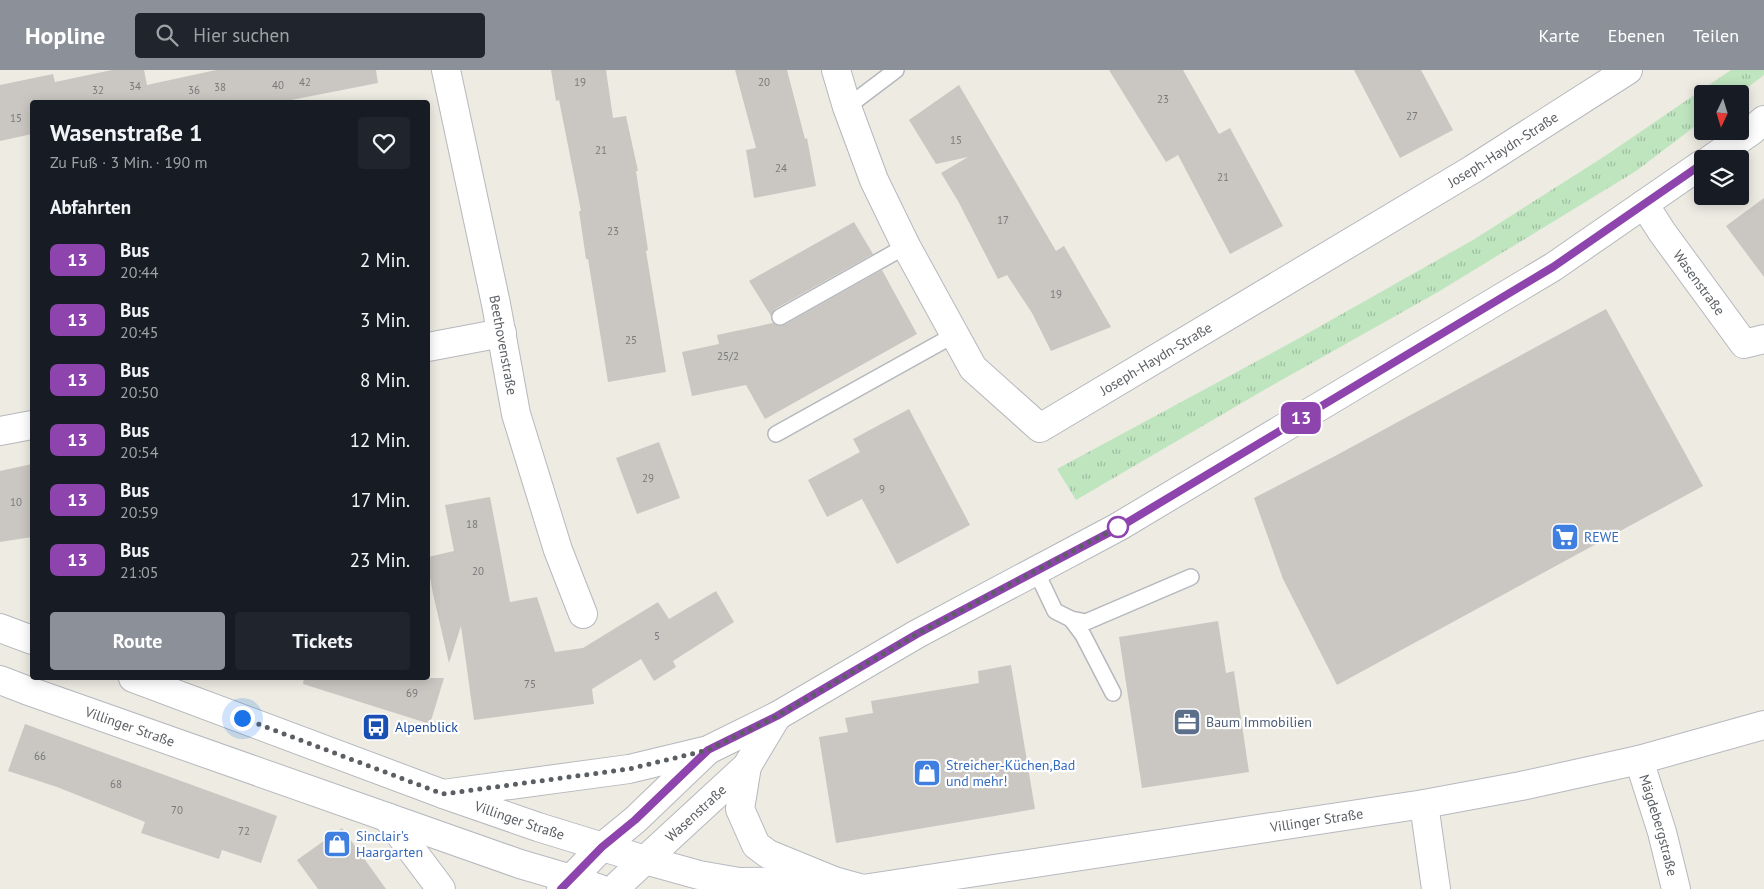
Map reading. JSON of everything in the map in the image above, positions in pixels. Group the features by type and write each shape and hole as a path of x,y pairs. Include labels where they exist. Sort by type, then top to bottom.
{"street":[{"name":"Beethovenstraße","path":"446,70 502,332 516,414 558,550 583,614"},
{"name":"Joseph-Haydn-Straße","path":"836,70 847,107 874,180 906,246 954,335 973,368 1040,428 1473,169 1628,70"},
{"path":"1723,150 1764,120"},
{"name":"Wasenstraße","path":"443,794 629,769 708,750 777,716 917,634 1118,528 1553,267 1694,170"},
{"name":"Wasenstraße","path":"1644,204 1662,232 1744,344 1764,339"},
{"path":"430,347 502,332"},
{"path":"0,431 30,425"},
{"path":"0,628 30,639"},
{"name":"Villinger Straße","path":"0,680 520,864 566,884 600,889"},
{"name":"Villinger Straße","path":"137,680 443,794 538,827 645,860 740,882 834,880 863,889 1424,804 1521,786 1639,760 1764,725"},
{"name":"Wasenstraße","path":"614,889 747,766 777,716"},
{"name":"Wasenstraße","path":"566,884 602,847 635,820 708,750"},
{"name":"Mägdebergstraße","path":"1639,760 1662,832 1676,889"},
{"name":"Wasenstraße","path":"747,766 740,808 756,845 768,854 834,880"},
{"path":"1424,804 1436,889"},
{"path":"387,817 441,889"}],"lane":[{"path":"847,107 896,70"},
{"path":"780,317 906,246"},
{"path":"776,434 954,335"},
{"path":"1036,571 1055,611 1071,619 1086,622 1191,577"},
{"path":"1071,619 1083,635 1113,693"}],"green space":[{"path":"1731,70 1764,70 1764,75 1749,86 1709,85"},
{"path":"1694,95 1694,127 1636,171 1438,292 1264,390 1076,500 1057,469 1294,341 1473,240 1605,156"}],"building":[{"path":"112,70 144,70 147,85 216,70 376,70 378,83 291,100 30,100 30,134 0,141 0,85 53,74 55,82"},
{"path":"551,70 606,70 613,118 626,116 638,171 636,171 648,250 646,251 666,372 608,382 588,259 586,259 579,211 581,211 559,100 556,101"},
{"path":"735,70 787,70 805,139 807,138 816,186 754,198 746,150 756,148"},
{"path":"1109,70 1183,70 1219,134 1230,128 1283,226 1230,254 1178,155 1166,162"},
{"path":"1354,70 1421,70 1453,130 1400,158"},
{"path":"959,85 1056,251 1064,246 1111,327 1051,351 1032,313 1007,275 998,279 958,201 941,173 968,157 936,164 909,120"},
{"path":"1764,198 1764,277 1726,226"},
{"path":"854,222 873,254 775,309 771,316 749,281"},
{"path":"882,270 917,334 765,419 746,385 692,396 682,352 719,344 717,335 773,323 779,326 784,325"},
{"path":"1606,309 1703,486 1337,685 1283,579 1254,498"},
{"path":"909,409 970,525 897,564 862,499 827,517 808,480 860,452 853,439"},
{"path":"659,442 680,498 637,514 616,458"},
{"path":"30,464 30,537 0,542 0,471"},
{"path":"490,497 510,602 537,597 555,652 583,648 658,602 669,619 716,591 734,622 673,661 676,667 654,681 641,659 592,689 594,704 474,720 461,626 449,663 430,578 430,557 454,551 445,505"},
{"name":"Baum Immobilien","path":"1218,621 1226,673 1234,671 1249,772 1142,788 1119,637"},
{"name":"Streicher-Küchen,Bad und mehr!","path":"1011,665 1035,809 836,843 819,737 848,732 845,718 873,713 871,701 979,683 978,671"},
{"path":"430,678 444,678 430,724 303,684 304,680 430,680"},
{"path":"25,724 277,816 261,863 222,850 219,859 141,833 145,822 57,787 8,771"},
{"name":"Sinclair's Haargarten","path":"342,828 386,889 318,889 297,860"}],"bus line":[{"name":"13","path":"561,889 602,847 635,820 708,750 777,716 917,634 1118,528 1553,267 1694,170"}],"place":[{"name":"REWE","path":"1565,537"},
{"name":"Baum Immobilien","path":"1187,722"},
{"name":"Alpenblick","path":"376,727"},
{"name":"Streicher-Küchen,Bad und mehr!","path":"927,773"},
{"name":"Sinclair's Haargarten","path":"337,844"}],"route":[{"path":"242,718 443,794 629,769 708,750 777,716 917,634 1118,527"}]}
